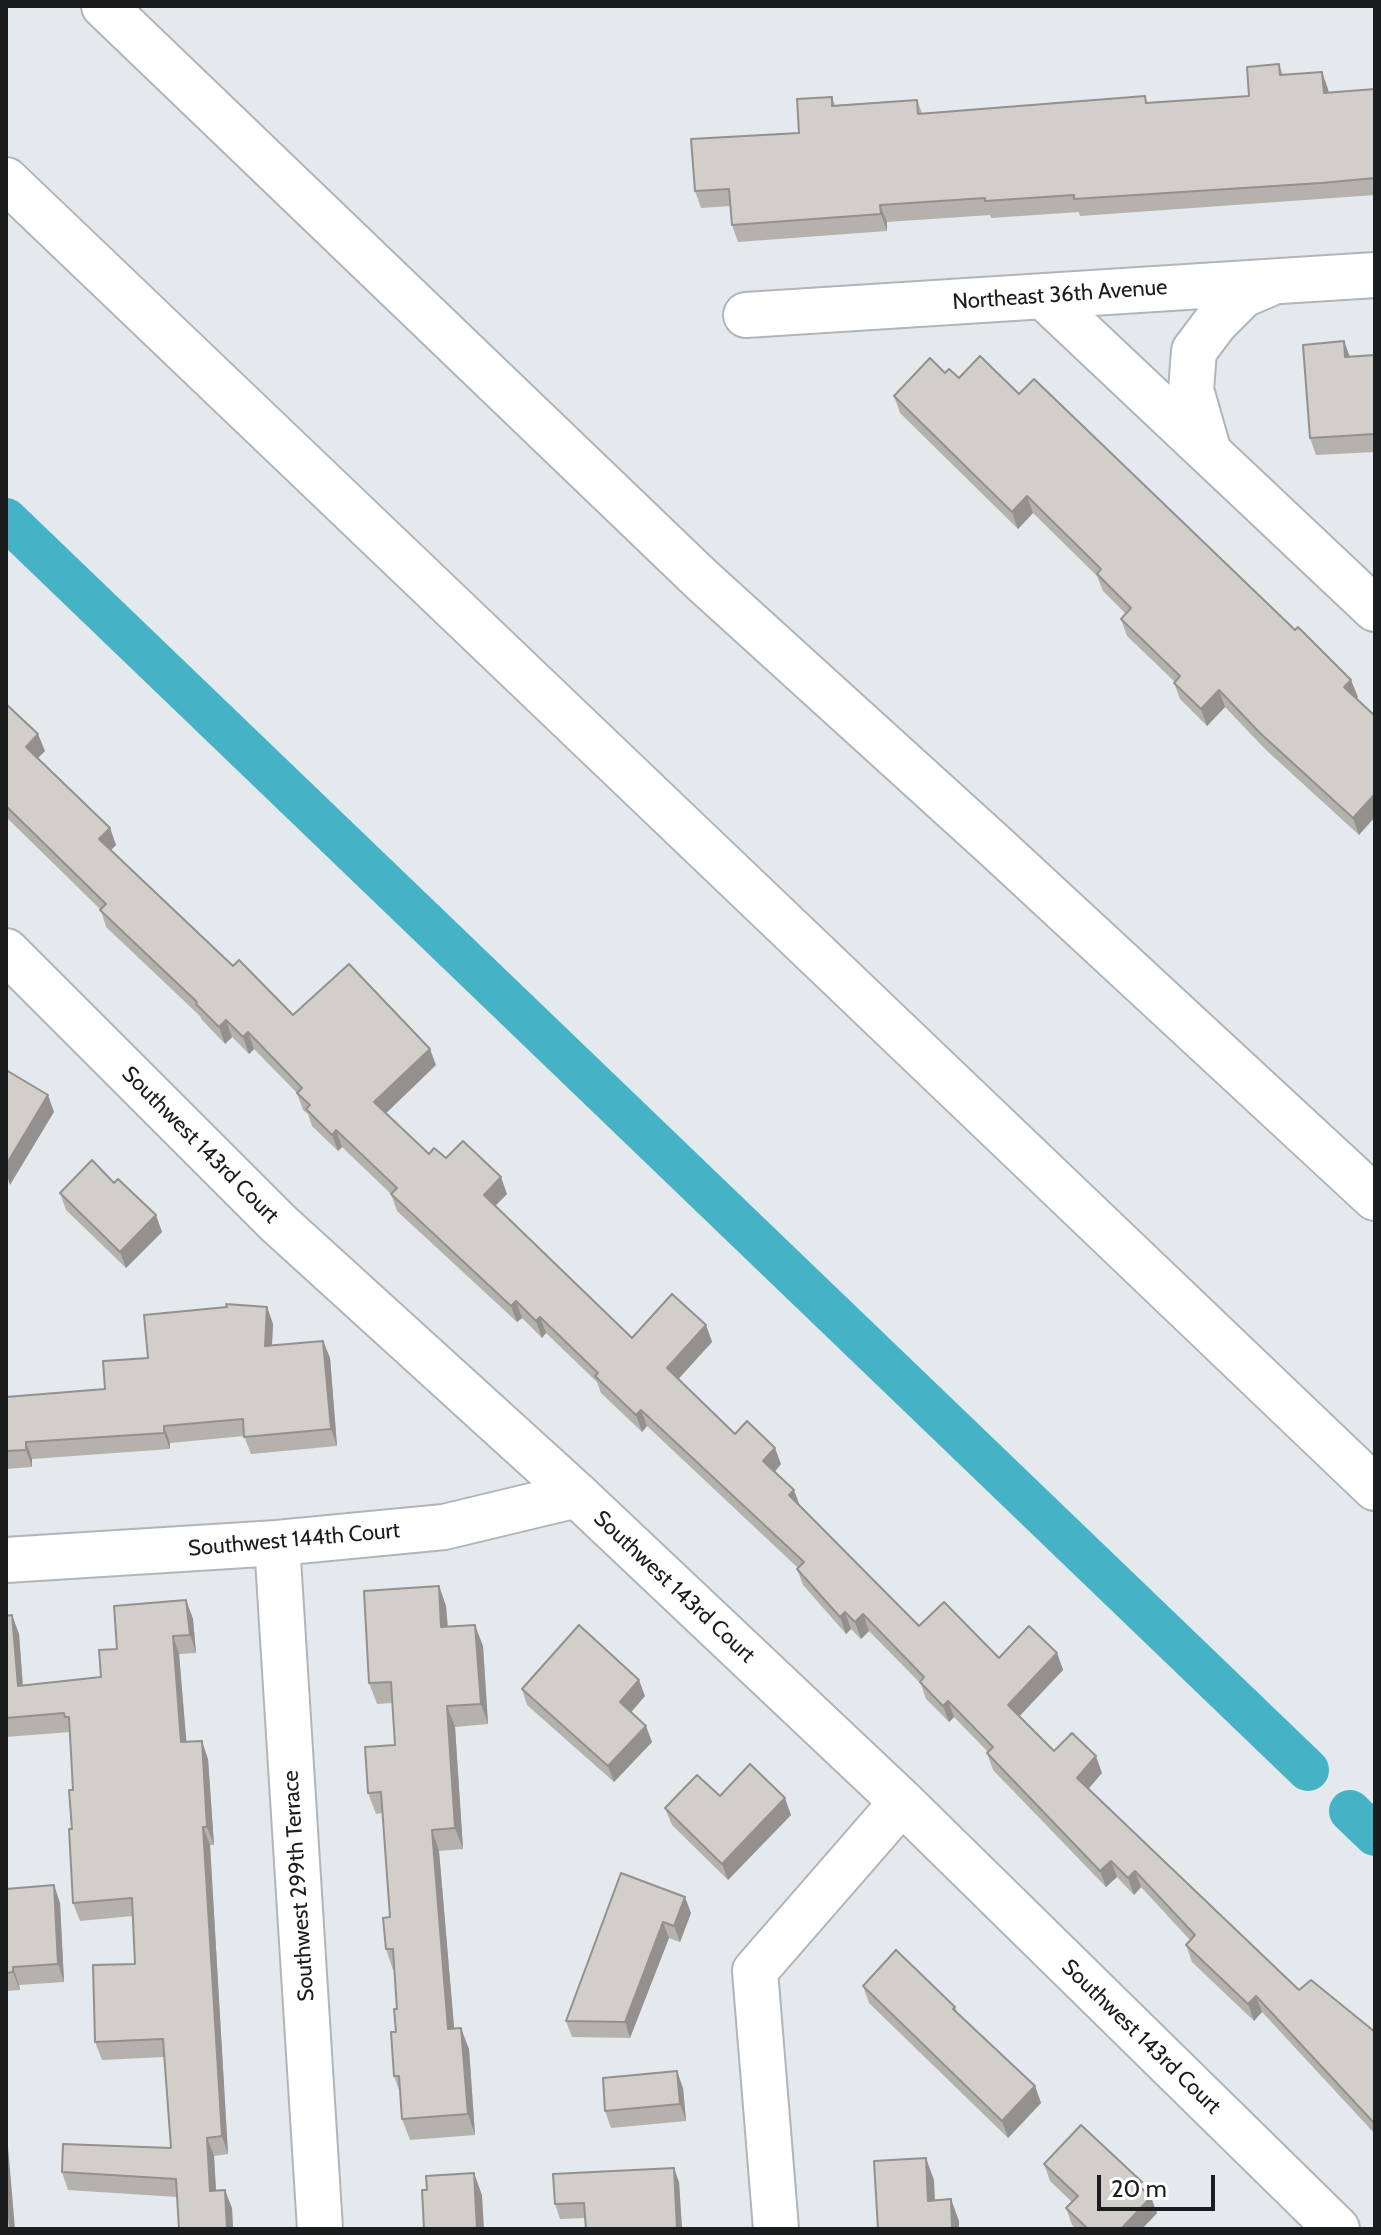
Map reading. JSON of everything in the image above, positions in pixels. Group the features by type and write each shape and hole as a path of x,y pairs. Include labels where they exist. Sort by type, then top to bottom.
{"main road":[{"path":"104,6 702,580 1008,857 1375,1198"},
{"path":"6,180 1375,1488"},
{"name":"Northeast 36th Avenue","path":"746,315 1375,275"},
{"path":"1208,451 1191,390 1194,351 1215,323 1243,295 1275,282"},
{"path":"1043,296 1375,609"},
{"name":"Southwest 143rd Court","path":"7,954 278,1223 577,1495 902,1802 1337,2229"},
{"name":"Southwest 144th Court","path":"6,1560 277,1543 444,1527 577,1495"},
{"name":"Southwest 299th Terrace","path":"277,1543 320,2229"},
{"path":"776,2229 755,1971 902,1802"}],"building":[{"path":"1279,64 1280,75 1322,72 1324,93 1375,89 1375,178 1074,199 1074,195 880,205 881,214 732,225 729,189 695,191 691,139 799,133 797,99 832,97 832,106 917,100 918,114 1145,96 1146,103 1249,96 1247,67"},
{"path":"1344,341 1345,357 1375,355 1375,434 1310,438 1303,345"},
{"path":"980,356 1019,394 1034,379 1351,680 1344,687 1375,716 1375,794 1353,818 1260,733 1219,690 1201,709 1174,683 1180,676 1121,619 1131,608 1097,574 1101,569 1027,496 1012,512 894,396 930,358 945,373 949,369 959,378"},
{"path":"6,704 38,734 26,747 110,828 99,839 233,966 239,960 293,1015 349,964 430,1049 374,1102 429,1154 434,1148 446,1158 463,1141 501,1177 484,1195 632,1338 672,1294 706,1325 667,1368 735,1434 747,1421 775,1448 763,1461 794,1490 789,1495 919,1626 944,1602 999,1658 1029,1626 1057,1653 1008,1705 1054,1751 1072,1733 1096,1756 1077,1778 1299,1990 1311,1980 1375,2032 1375,2124 1256,1996 1248,2004 1186,1945 1195,1935 1135,1871 1128,1878 1111,1861 1100,1871 987,1753 993,1747 948,1701 943,1706 920,1682 924,1677 863,1614 855,1622 845,1612 840,1617 797,1569 804,1562 641,1410 636,1415 540,1317 536,1321 516,1301 511,1306 391,1194 397,1188 336,1130 332,1135 306,1109 310,1105 297,1093 302,1088 248,1032 243,1037 226,1020 219,1027 197,1002 100,910 106,904 6,806"},
{"path":"6,1070 48,1095 6,1165"},
{"path":"92,1160 114,1183 118,1179 156,1215 120,1252 60,1193"},
{"path":"226,1304 267,1307 265,1346 323,1341 331,1429 244,1437 243,1419 164,1426 164,1433 26,1442 26,1450 6,1451 6,1397 105,1389 103,1361 148,1358 144,1315 227,1307"},
{"path":"439,1586 441,1627 475,1625 481,1704 447,1706 455,1828 432,1830 448,2029 461,2028 468,2114 402,2119 399,2076 394,2076 391,2032 396,2032 394,2009 397,2009 393,1949 386,1949 383,1918 390,1917 381,1792 368,1793 365,1747 395,1745 391,1682 369,1683 364,1591"},
{"path":"186,1600 190,1635 173,1636 181,1742 202,1741 207,1827 203,1827 222,2136 207,2138 210,2191 225,2190 227,2229 179,2229 176,2179 62,2172 63,2144 171,2148 163,2039 95,2042 93,1965 135,1964 132,1898 73,1903 69,1790 73,1790 69,1717 65,1717 64,1713 6,1718 6,1616 12,1615 18,1686 101,1677 99,1650 117,1649 114,1606"},
{"path":"579,1625 639,1680 620,1702 646,1726 608,1766 522,1689"},
{"path":"750,1764 785,1798 722,1864 665,1808 697,1775 720,1796"},
{"path":"621,1873 685,1897 674,1926 663,1922 625,2022 566,2021"},
{"path":"54,1885 58,1964 13,1967 13,1972 6,1973 6,1889"},
{"path":"896,1950 1035,2086 1002,2121 863,1986"},
{"path":"677,2071 680,2104 605,2111 603,2078"},
{"path":"1081,2125 1142,2182 1138,2185 1151,2197 1121,2229 1088,2229 1066,2208 1078,2196 1044,2164"},
{"path":"926,2158 928,2201 951,2199 952,2229 878,2229 874,2161"},
{"path":"674,2168 677,2229 586,2229 584,2203 555,2204 553,2174"},
{"path":"474,2173 477,2229 424,2229 422,2190 427,2190 426,2176"},
{"path":"6,2185 10,2229 6,2229"}],"waterway":[{"path":"6,519 1308,1770"},
{"path":"1350,1811 1375,1835"}]}
